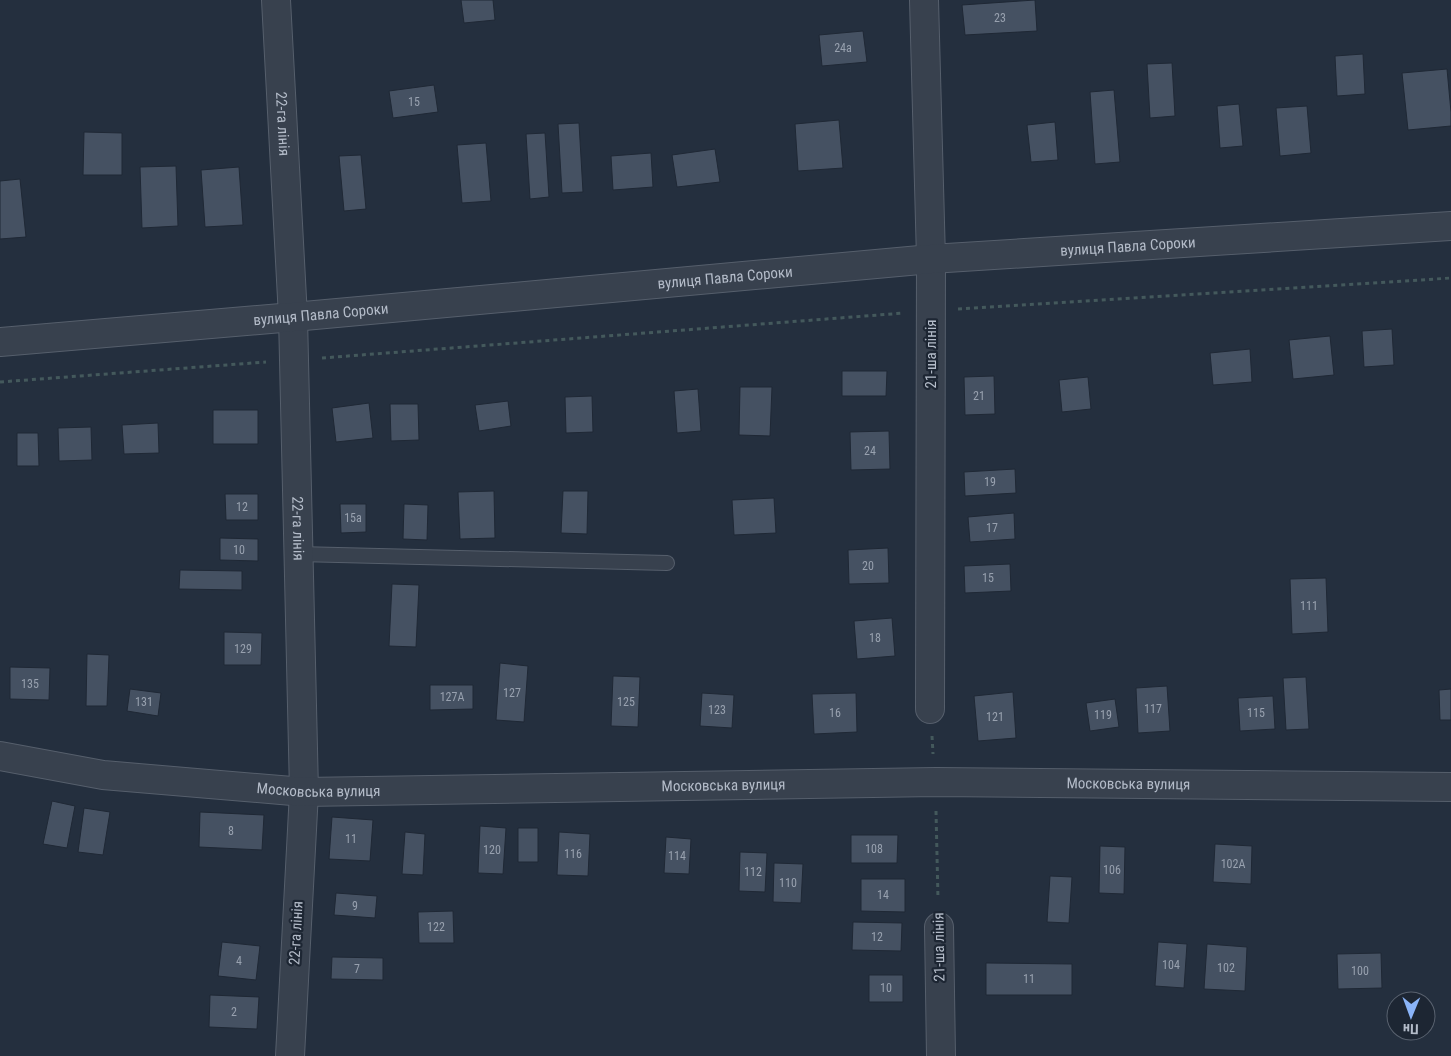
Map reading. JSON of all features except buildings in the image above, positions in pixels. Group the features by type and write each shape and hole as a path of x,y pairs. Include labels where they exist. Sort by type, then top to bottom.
{"street":[{"name":"22-га лінія","path":"276,0 293,317 304,792 290,1056"},
{"name":"21-ша лінія","path":"924,0 931,259 930,709"},
{"name":"вулиця Павла Сороки","path":"0,342 931,259 1451,226"},
{"name":"Московська вулиця","path":"0,756 103,775 304,792 936,782 1451,788"},
{"name":"21-ша лінія","path":"939,927 941,1056"}],"lane":[{"path":"298,554 667,563"}],"path":[{"path":"0,382 931,311 1451,278"},
{"name":"21-ша лінія","path":"936,839 939,927"}]}
